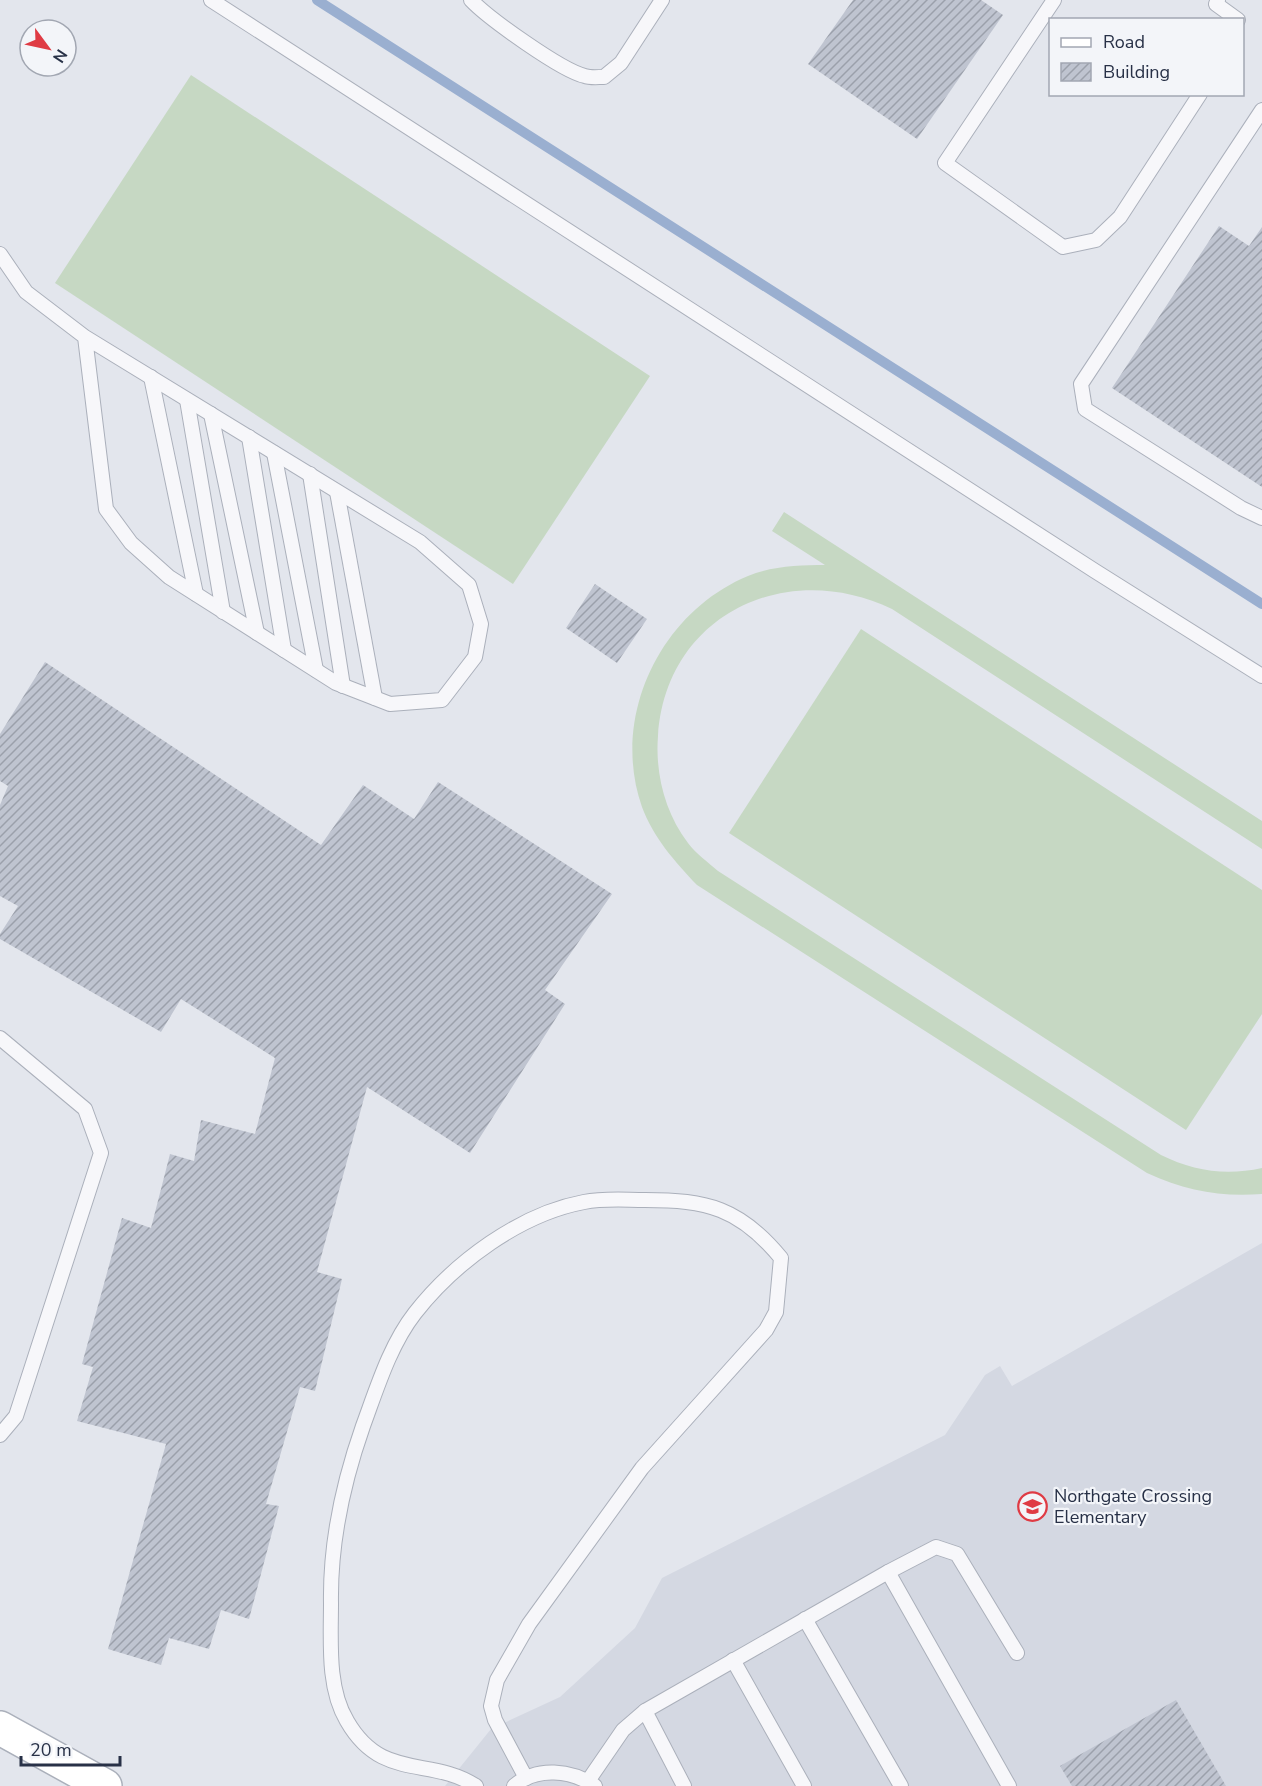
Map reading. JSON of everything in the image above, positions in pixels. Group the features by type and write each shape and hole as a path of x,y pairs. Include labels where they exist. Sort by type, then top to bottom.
{"main road":[{"path":"0,1728 105,1786"}],"lane":[{"path":"211,0 1085,565 1262,676"},
{"path":"471,0 483,12 561,64 584,76 603,77 621,63 662,0"},
{"path":"1054,0 945,163 1063,247 1095,240 1120,217 1199,96"},
{"path":"1215,1 1236,18"},
{"path":"1262,110 1081,384 1085,409 1241,508 1262,518"},
{"path":"0,254 26,292 85,337 420,542 469,585 481,624 475,657 442,700 390,704 343,686 169,577 131,543 106,509 85,337"},
{"path":"151,377 195,594"},
{"path":"187,400 223,612"},
{"path":"211,414 257,633"},
{"path":"249,437 284,650"},
{"path":"274,453 316,670"},
{"path":"310,474 343,686"},
{"path":"337,492 375,698"},
{"path":"0,1038 84,1109 101,1153 16,1416 0,1435"},
{"path":"476,1786 463,1777 442,1770 415,1769 391,1763 364,1743 347,1721 335,1691 330,1564 343,1491 382,1373 414,1314 450,1274 500,1237 552,1210 586,1201 676,1200 707,1204 744,1220 763,1236 781,1258 776,1312 766,1330 642,1468 529,1624 497,1680 491,1706 495,1720 526,1778"},
{"path":"514,1786 526,1778 562,1772 592,1784 623,1730 645,1711 936,1547 957,1554 1017,1653"},
{"path":"888,1572 1009,1786"},
{"path":"805,1619 901,1786"},
{"path":"734,1660 804,1786"},
{"path":"645,1711 684,1786"}],"shaded area":[{"name":"Northgate Crossing Elementary","path":"1262,1243 1262,1786 445,1786 491,1729 560,1697 635,1628 662,1578 945,1435 985,1375 1000,1366 1012,1386"}],"green space":[{"path":"191,75 650,376 513,584 55,283"},
{"path":"784,512 1262,821 1262,849 892,609 852,595 812,590 774,595 739,608 708,629 683,658 666,693 657,750 663,792 673,819 688,843 718,871 1161,1155 1185,1165 1223,1172 1262,1168 1262,1194 1232,1195 1203,1191 1147,1173 697,885 658,839 642,807 634,772 633,738 639,703 650,671 668,641 690,614 717,593 748,576 767,570 825,565 772,531"},
{"path":"861,629 1262,890 1262,1014 1186,1130 729,833"}],"building":[{"path":"853,0 981,0 1003,15 917,139 808,64"},
{"path":"1219,226 1249,246 1262,227 1262,487 1112,388"},
{"path":"595,584 647,619 617,663 566,628"},
{"path":"45,662 321,845 363,785 414,819 438,782 612,894 545,990 565,1004 470,1153 367,1087 317,1272 342,1279 315,1391 300,1387 266,1504 279,1506 249,1619 221,1610 209,1649 169,1638 161,1665 108,1649 166,1444 77,1421 93,1367 82,1364 122,1218 151,1228 170,1154 194,1161 201,1120 255,1134 275,1058 181,999 161,1032 0,939 0,934 18,906 0,896 0,805 8,786 0,781 0,734"},
{"path":"1176,1700 1226,1786 1072,1786 1060,1766"}],"waterway":[{"path":"317,0 1262,604"}],"place":[{"name":"Northgate Crossing Elementary","path":"1033,1506"}]}
